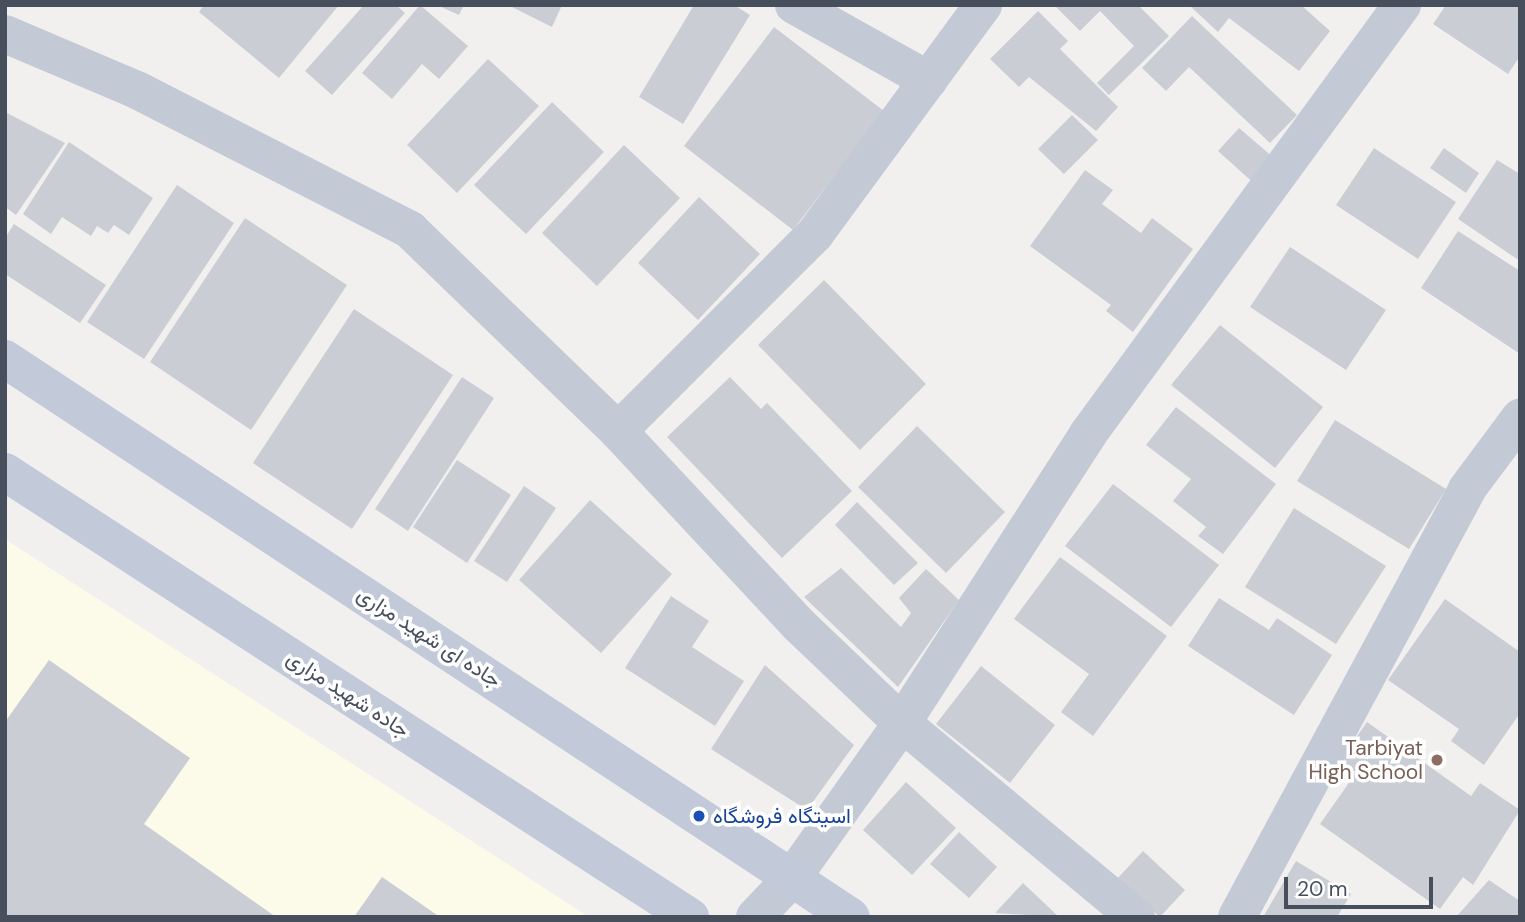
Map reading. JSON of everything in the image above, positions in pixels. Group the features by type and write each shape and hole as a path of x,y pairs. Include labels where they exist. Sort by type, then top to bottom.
{"main road":[{"name":"جاده ای شهید مزاری","path":"5,359 851,917"},
{"name":"جاده شهید مزاری","path":"5,472 690,917"}],"street":[{"path":"794,5 928,80"},
{"path":"618,430 815,234 983,5"},
{"path":"755,917 792,878 902,723 1088,434 1402,5"},
{"path":"5,34 137,90 410,230 618,430 799,625 902,723 1136,917"},
{"path":"1237,917 1467,489 1520,418"}],"shaded area":[{"path":"5,539 589,917 5,917"}],"building":[{"path":"204,5 339,5 279,78 199,12"},
{"path":"364,5 396,5 405,13 332,95 305,71"},
{"path":"420,5 468,46 439,79 422,64 392,99 362,73"},
{"path":"437,5 464,5 459,15"},
{"path":"508,5 562,5 552,27"},
{"path":"694,5 734,5 750,15 683,124 639,97"},
{"path":"1054,5 1138,5 1169,36 1109,95 1097,83 1134,46 1100,11 1080,31"},
{"path":"1189,5 1301,5 1330,31 1299,71 1229,18 1218,32"},
{"path":"1446,5 1520,5 1520,56 1508,74 1433,24"},
{"path":"1038,11 1068,41 1060,49 1118,107 1096,131 1029,77 1019,87 990,59"},
{"path":"1192,16 1297,115 1270,143 1189,67 1166,91 1142,68"},
{"path":"774,27 884,111 793,230 684,146"},
{"path":"488,59 539,106 457,193 407,145"},
{"path":"552,102 604,152 526,234 474,185"},
{"path":"5,112 65,143 16,215 5,207"},
{"path":"1072,115 1098,140 1064,174 1038,149"},
{"path":"1239,128 1280,163 1258,187 1218,151"},
{"path":"69,142 153,198 129,235 114,225 108,233 97,226 91,236 62,217 51,234 23,214"},
{"path":"624,145 680,198 597,286 542,233"},
{"path":"1374,148 1456,202 1418,259 1336,205"},
{"path":"1444,148 1479,173 1466,193 1430,168"},
{"path":"1497,160 1520,174 1520,261 1458,219"},
{"path":"1085,170 1113,190 1102,204 1141,233 1152,218 1193,249 1133,332 1106,311 1111,305 1030,246"},
{"path":"177,185 234,223 144,359 87,322"},
{"path":"699,197 760,254 698,320 638,263"},
{"path":"245,218 347,285 251,430 150,362"},
{"path":"14,224 106,285 80,323 5,274 5,238"},
{"path":"1458,231 1520,271 1520,354 1421,288"},
{"path":"1290,247 1386,310 1346,370 1250,307"},
{"path":"824,280 926,384 860,450 758,345"},
{"path":"354,309 453,375 352,529 253,463"},
{"path":"1220,325 1323,407 1275,468 1171,385"},
{"path":"462,377 494,398 408,531 375,509"},
{"path":"730,377 761,409 767,403 852,491 782,558 667,437"},
{"path":"1176,407 1276,484 1223,554 1198,536 1206,527 1173,501 1191,479 1146,445"},
{"path":"1335,420 1446,489 1409,549 1297,481"},
{"path":"917,426 1005,512 946,573 858,487"},
{"path":"457,460 511,495 467,563 413,527"},
{"path":"1113,484 1219,565 1171,627 1065,546"},
{"path":"524,486 556,508 507,582 474,561"},
{"path":"590,500 672,574 601,653 519,580"},
{"path":"857,502 918,563 894,585 835,525"},
{"path":"1294,508 1386,566 1336,644 1245,587"},
{"path":"1060,557 1167,636 1093,736 1061,712 1089,674 1014,619"},
{"path":"841,568 901,627 911,613 899,598 926,569 959,600 898,687 804,597"},
{"path":"671,596 709,621 692,647 744,681 715,726 625,668"},
{"path":"1219,598 1269,630 1277,618 1332,655 1294,715 1188,646"},
{"path":"1445,599 1520,652 1520,713 1484,765 1451,741 1459,729 1388,680"},
{"path":"49,660 190,758 144,824 276,917 5,917 5,722"},
{"path":"765,665 854,745 807,810 711,749"},
{"path":"981,666 1055,725 1010,783 936,724"},
{"path":"1367,722 1471,796 1480,783 1520,810 1473,885 1463,877 1440,909 1320,824 1353,777 1337,765"},
{"path":"906,782 956,828 912,875 863,830"},
{"path":"959,832 997,867 969,898 930,864"},
{"path":"1143,851 1185,890 1160,917 1116,880"},
{"path":"1296,861 1351,894 1337,917 1263,917"},
{"path":"382,877 440,917 354,917"},
{"path":"1489,880 1520,901 1520,917 1456,917"},
{"path":"1023,883 1059,917 995,913"}],"place":[{"name":"Tarbiyat High School","path":"1437,760"},
{"name":"اسیتگاه فروشگاه","path":"699,816"}]}
